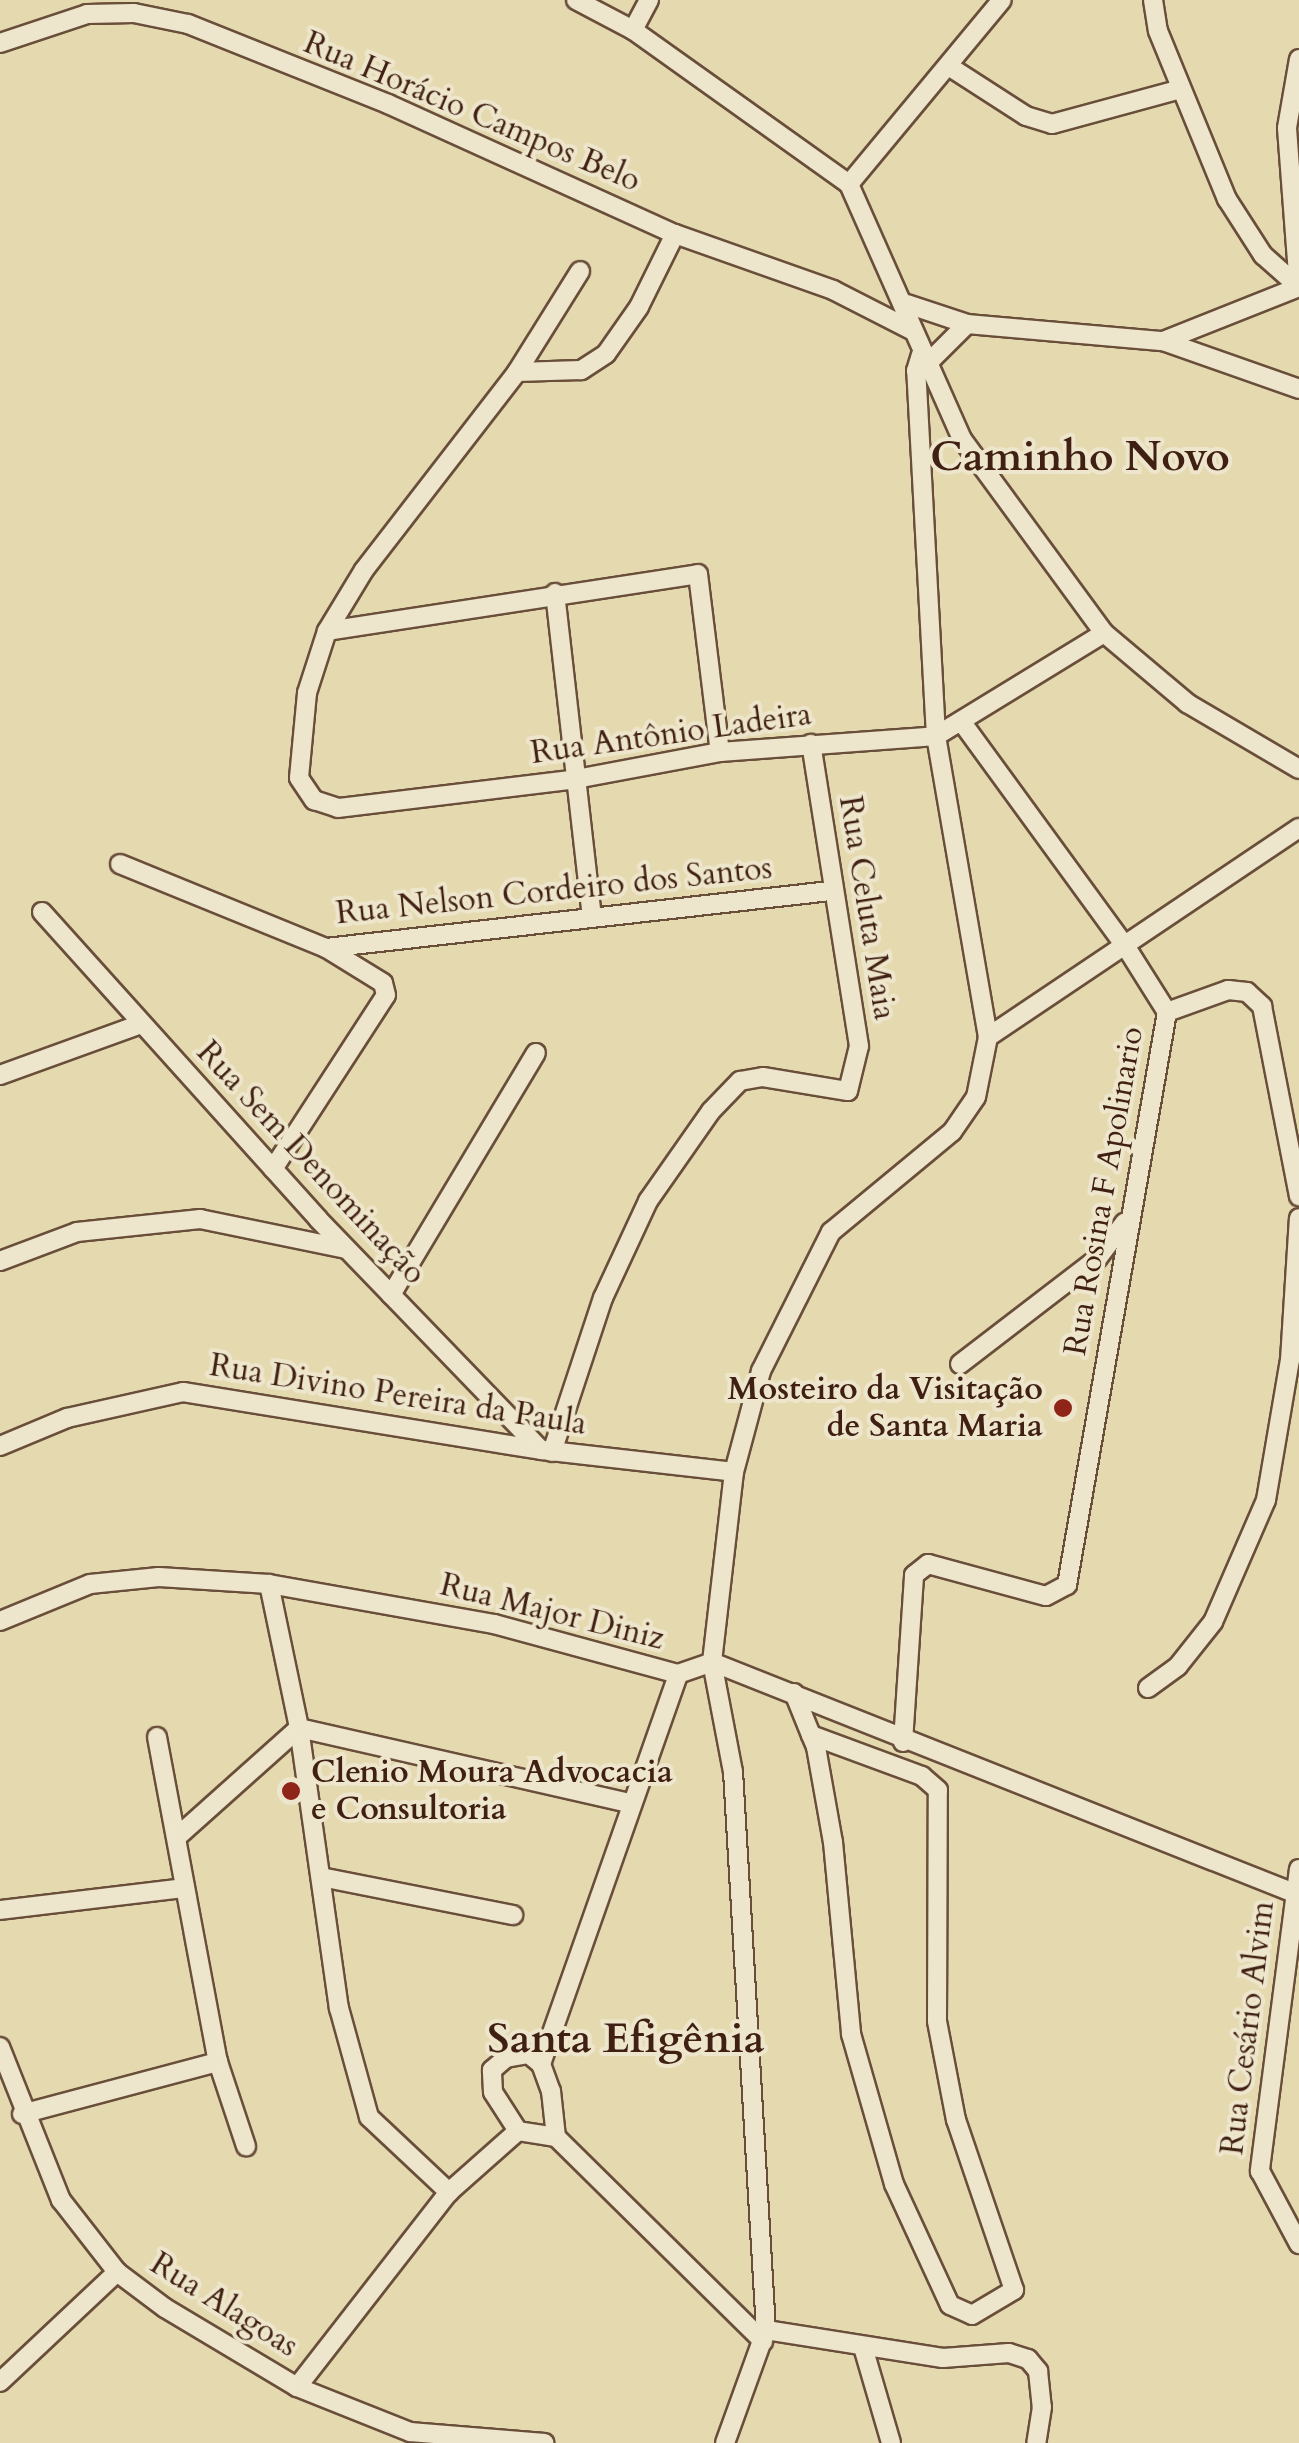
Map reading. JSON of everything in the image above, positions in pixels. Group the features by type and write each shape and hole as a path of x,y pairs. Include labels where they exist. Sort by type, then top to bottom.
{"street":[{"path":"576,0 633,30 849,184 907,304 911,330 923,360 962,439 1104,633 1186,703 1299,769"},
{"path":"633,30 649,0"},
{"path":"849,184 1002,0"},
{"path":"1153,0 1181,89 1244,229 1299,287"},
{"name":"Rua Horácio Campos Belo","path":"0,43 87,14 134,13 188,24 388,104 675,234 832,290 911,330"},
{"path":"1299,59 1287,128 1299,287"},
{"path":"950,67 1026,116 1052,124 1181,89"},
{"path":"517,372 581,370 606,354 639,307 675,234"},
{"path":"327,631 364,570 517,372 580,271"},
{"path":"1163,341 1299,287"},
{"path":"907,304 967,324 1163,341 1299,389"},
{"path":"725,2443 765,2336 733,1772 712,1662 734,1472 760,1371 831,1232 952,1132 976,1097 988,1038 936,736 916,371 923,360 967,324"},
{"path":"327,631 698,574 720,752"},
{"path":"556,593 592,917"},
{"name":"Rua Antônio Ladeira","path":"327,631 307,693 299,778 314,800 338,808 576,778 720,752 936,736 1104,633"},
{"path":"961,721 1126,946 1166,1012 1228,990 1247,992 1262,1006 1299,1196"},
{"name":"Rua Celuta Maia","path":"547,1451 603,1298 640,1217 712,1111 740,1082 763,1077 848,1091 858,1046 830,891 811,744"},
{"path":"988,1038 1299,828"},
{"name":"Rua Nelson Cordeiro dos Santos","path":"120,864 326,948 830,891"},
{"name":"Rua Sem Denominação","path":"42,912 346,1248 547,1451"},
{"path":"272,1169 386,995 383,983 326,948"},
{"name":"Rua Rosina F Apolinario","path":"903,1742 914,1575 928,1564 1046,1596 1067,1584 1166,1012"},
{"path":"0,1076 141,1024"},
{"path":"392,1295 536,1053"},
{"path":"960,1364 1098,1260 1128,1218"},
{"path":"1148,1688 1178,1666 1214,1622 1266,1500 1290,1360 1299,1218"},
{"path":"0,1260 78,1232 183,1219 346,1248"},
{"name":"Rua Divino Pereira da Paula","path":"0,1446 67,1418 183,1392 547,1451 734,1472"},
{"name":"Rua Major Diniz","path":"0,1622 90,1584 160,1576 270,1584 494,1624 678,1674 712,1662"},
{"path":"270,1584 299,1728 340,2008 369,2117 450,2192"},
{"path":"712,1662 794,1693 903,1742 1294,1893"},
{"path":"556,2138 541,2064 678,1674"},
{"path":"794,1693 811,1735 833,1842 857,2053 894,2184 950,2305 972,2316 1014,2290 1009,2262 956,2120 937,2021 938,1790 922,1776 811,1735"},
{"path":"299,1728 630,1803"},
{"path":"177,1837 299,1728"},
{"path":"157,1737 218,2062 246,2146"},
{"name":"Rua Cesário Alvim","path":"1299,1870 1260,2171 1299,2244"},
{"path":"321,1878 513,1915"},
{"path":"0,1910 185,1888"},
{"name":"Rua Alagoas","path":"0,2047 22,2114 61,2200 118,2272 297,2386 410,2432 545,2443"},
{"path":"541,2064 529,2054 506,2058 492,2070 492,2092 518,2131 556,2138 765,2336 943,2358 1009,2353 1028,2359 1038,2371 1042,2408 1036,2443"},
{"path":"22,2114 218,2062"},
{"path":"297,2386 450,2192 518,2131"},
{"path":"0,2382 118,2272"},
{"path":"863,2347 891,2443"}],"place":[{"name":"Mosteiro da Visitação de Santa Maria","path":"1063,1408"},
{"name":"Clenio Moura Advocacia e Consultoria","path":"291,1791"}],"district":[{"name":"Caminho Novo","path":"1080,457"},
{"name":"Santa Efigênia","path":"626,2039"}]}
